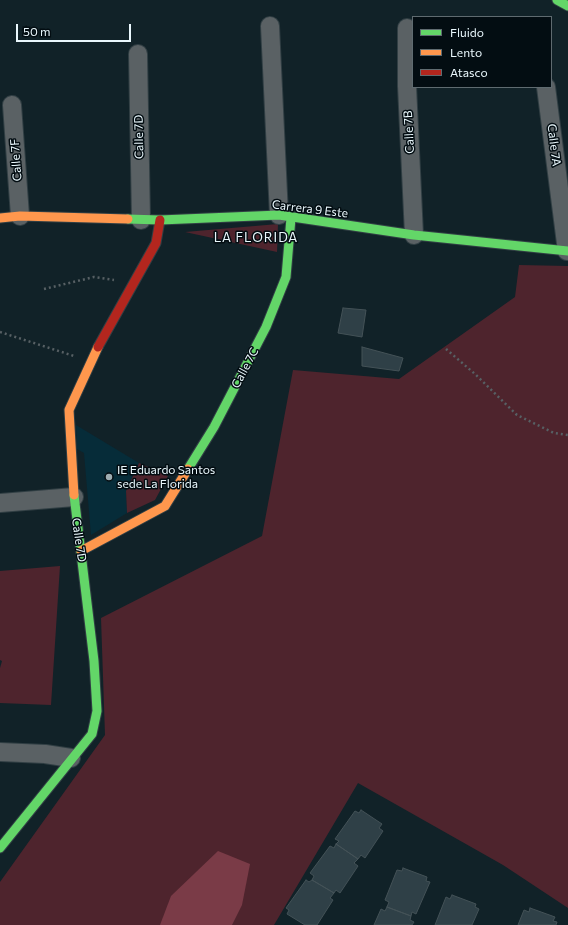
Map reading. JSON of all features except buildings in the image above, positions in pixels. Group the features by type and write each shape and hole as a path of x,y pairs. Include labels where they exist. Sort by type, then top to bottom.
{"street":[{"path":"557,0 568,6"},
{"name":"Calle 7C","path":"81,551 165,506 214,427 266,326 286,277 285,216 270,26"},
{"name":"Calle 7B","path":"407,28 407,86 414,235"},
{"name":"Calle 7D","path":"138,54 141,220"},
{"name":"Calle 7A","path":"546,88 561,144 568,251"},
{"name":"Calle 7F","path":"12,105 20,216"},
{"name":"Carrera 9 Este","path":"0,218 20,216 160,220 285,216 414,235 568,251"},
{"name":"Calle 7D","path":"0,848 71,758 92,734 97,711 94,661 74,497 69,410 90,361 156,243 160,220"},
{"path":"0,503 74,497"},
{"path":"0,752 45,754 71,758"}],"path":[{"path":"44,289 94,277 134,284"},
{"path":"0,332 90,361"},
{"path":"446,350 475,374 517,415 554,433 568,435"}],"shaded area":[{"path":"278,224 277,252 185,232"},
{"path":"519,265 568,266 568,908 503,865 358,783 274,925 0,925 0,882 105,735 101,618 262,536 293,370 399,379 515,297"},
{"name":"IE Eduardo Santos sede La Florida","path":"76,425 139,463 126,491 127,513 91,535 84,453 77,449"},
{"path":"139,463 168,476 155,500 127,513 126,491"},
{"path":"60,566 51,705 0,703 0,668 2,661 0,660 0,571"},
{"path":"218,851 250,864 242,905 232,925 160,925 171,896"}],"traffic: fast":[{"path":"557,0 568,6"},
{"path":"128,219 160,220 279,215 414,235 568,251"},
{"path":"188,469 214,427 266,327 286,277 291,218"},
{"path":"0,848 92,734 97,711 94,661 74,495"}],"traffic: slow":[{"path":"0,218 20,216 128,219"},
{"path":"74,495 69,410 98,347"},
{"path":"81,551 165,506 188,469"}],"traffic: jam":[{"path":"98,347 156,243 160,220"}],"place":[{"name":"IE Eduardo Santos sede La Florida","path":"109,477"}],"district":[{"name":"LA FLORIDA","path":"256,238"}]}
